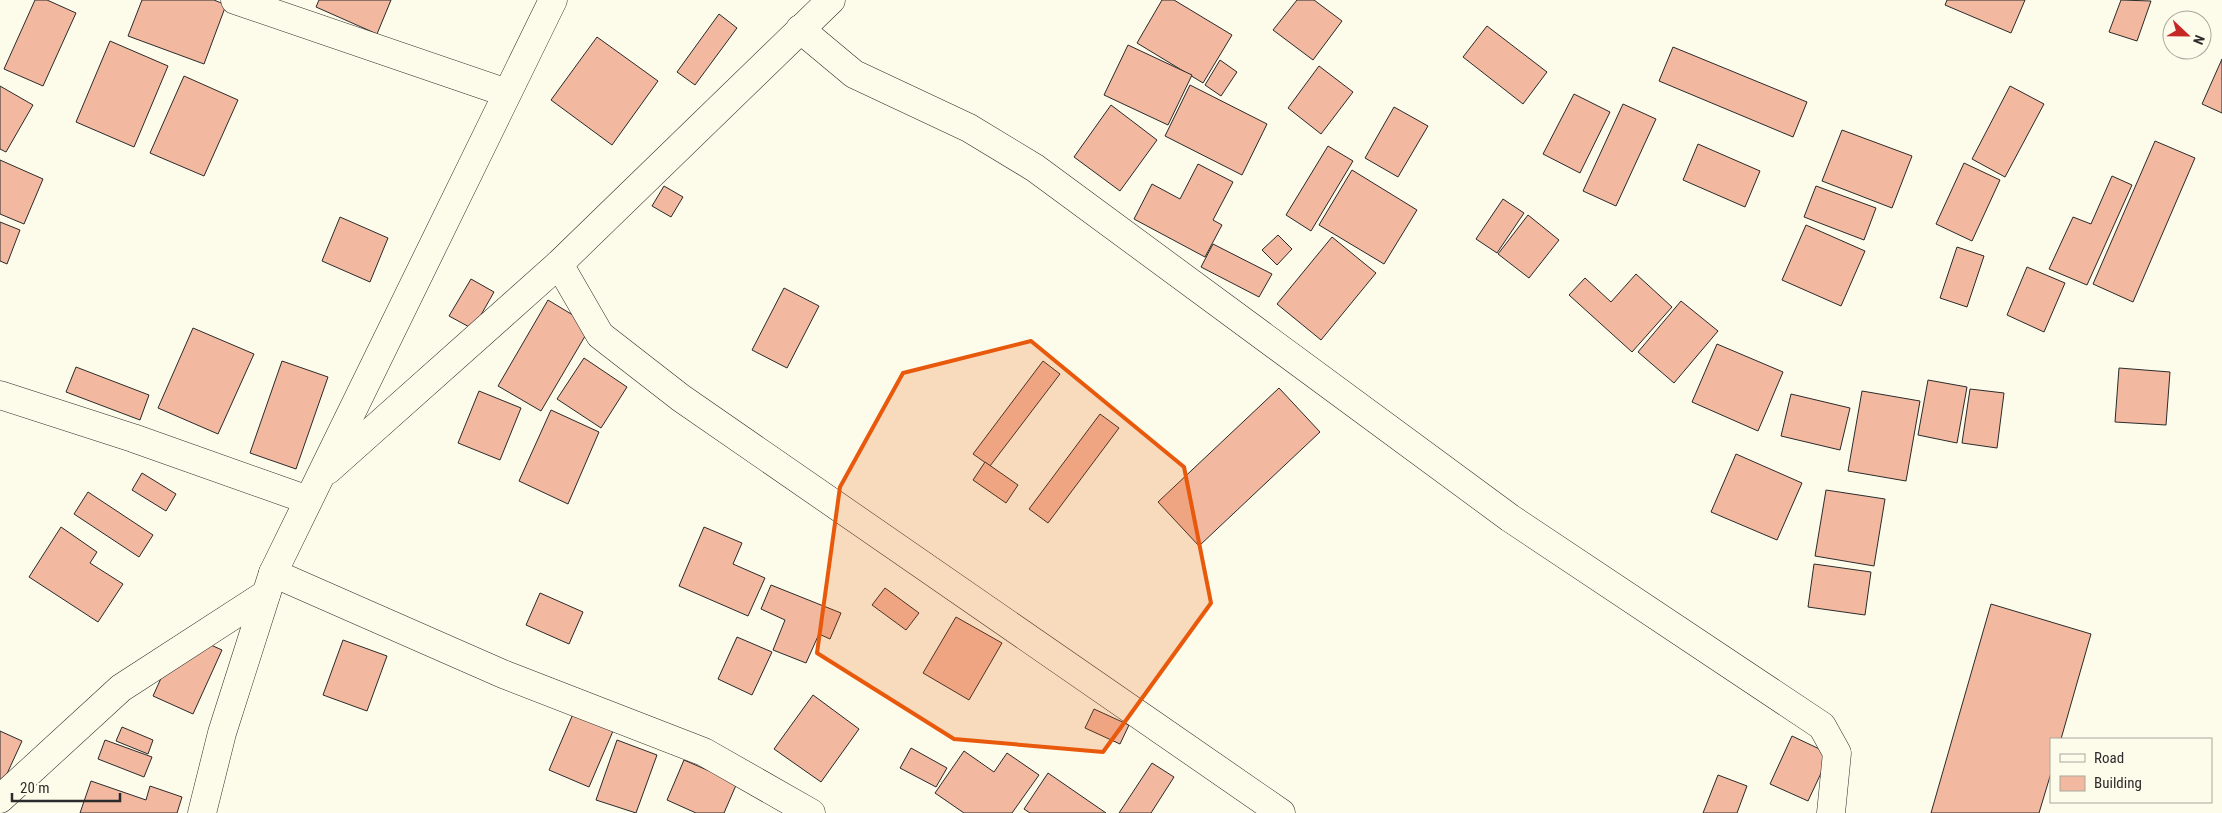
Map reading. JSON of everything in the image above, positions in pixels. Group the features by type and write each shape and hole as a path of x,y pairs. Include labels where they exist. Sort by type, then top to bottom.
{"street":[{"path":"235,0 507,93"},
{"path":"202,813 222,733 270,584 313,490 553,0"},
{"path":"313,490 559,264 831,0"},
{"path":"800,29 854,74 969,128 1035,168 1510,518 1822,726 1837,753 1832,813"},
{"path":"559,264 600,335 681,398 1281,813"},
{"path":"0,395 133,438 313,490"},
{"path":"0,799 121,688 270,584"},
{"path":"270,584 704,752 811,813"}],"highlighted area":[{"path":"1031,341 1184,467 1211,603 1103,752 954,739 817,653 840,487 903,373"}],"building":[{"path":"35,0 47,0 76,13 43,86 4,69"},
{"path":"142,0 214,0 226,5 204,64 128,36"},
{"path":"319,0 391,0 377,34 316,7"},
{"path":"1162,0 1174,0 1232,35 1203,83 1137,43"},
{"path":"1297,0 1314,0 1342,21 1313,60 1273,30"},
{"path":"1947,0 2025,0 2011,33 1945,5"},
{"path":"2121,0 2151,1 2137,41 2109,32"},
{"path":"719,14 737,28 695,85 677,72"},
{"path":"1487,26 1547,72 1523,104 1463,57"},
{"path":"597,37 658,81 612,145 551,100"},
{"path":"110,41 168,66 134,147 76,122"},
{"path":"1128,45 1192,75 1168,125 1104,95"},
{"path":"1673,47 1807,102 1793,137 1659,81"},
{"path":"2222,59 2222,113 2202,104"},
{"path":"1220,60 1237,72 1221,96 1205,85"},
{"path":"1319,66 1353,92 1321,134 1288,108"},
{"path":"184,76 238,100 204,176 150,153"},
{"path":"1190,85 1267,124 1242,175 1165,136"},
{"path":"0,86 33,105 6,152 0,149"},
{"path":"2010,86 2044,104 2005,177 1972,159"},
{"path":"1574,94 1610,112 1580,173 1543,154"},
{"path":"1623,104 1656,119 1616,206 1583,191"},
{"path":"1111,105 1157,140 1120,191 1074,157"},
{"path":"1394,107 1428,126 1398,177 1365,158"},
{"path":"1842,130 1912,156 1892,208 1822,181"},
{"path":"2155,141 2195,158 2133,302 2093,284"},
{"path":"1698,144 1760,171 1745,207 1683,180"},
{"path":"1328,146 1353,161 1311,231 1286,215"},
{"path":"0,160 43,179 24,224 0,214"},
{"path":"1964,163 2000,180 1972,241 1936,224"},
{"path":"1198,164 1233,182 1213,220 1222,225 1205,257 1134,219 1152,184 1180,199"},
{"path":"1352,170 1417,210 1384,264 1319,225"},
{"path":"2112,176 2132,185 2087,285 2049,269 2073,217 2091,224"},
{"path":"664,186 683,197 671,217 652,206"},
{"path":"1816,186 1876,208 1864,240 1804,217"},
{"path":"1503,199 1524,213 1497,253 1476,239"},
{"path":"1528,215 1559,240 1529,278 1498,254"},
{"path":"340,217 388,238 370,282 322,261"},
{"path":"0,222 20,230 7,264 0,261"},
{"path":"1806,225 1865,251 1841,306 1782,280"},
{"path":"1278,235 1292,249 1277,265 1262,250"},
{"path":"1332,237 1376,273 1321,340 1277,304"},
{"path":"1213,244 1272,274 1259,297 1201,267"},
{"path":"1957,247 1984,256 1967,307 1940,298"},
{"path":"2027,267 2065,283 2044,332 2007,315"},
{"path":"1636,274 1672,307 1632,352 1569,295 1585,278 1611,302"},
{"path":"471,279 494,292 473,329 449,316"},
{"path":"784,288 819,306 787,368 752,350"},
{"path":"548,300 591,326 541,411 498,386"},
{"path":"1681,301 1718,331 1674,383 1638,352"},
{"path":"193,328 254,354 218,434 158,408"},
{"path":"1717,344 1783,372 1758,431 1692,402"},
{"path":"584,358 627,387 601,428 557,399"},
{"path":"282,361 328,377 296,469 250,453"},
{"path":"1043,361 1060,374 990,466 973,454"},
{"path":"76,367 149,395 140,420 66,392"},
{"path":"2119,368 2170,372 2166,425 2115,422"},
{"path":"1928,380 1967,387 1957,443 1918,435"},
{"path":"1279,388 1320,432 1199,546 1158,502"},
{"path":"1970,389 2004,393 1997,448 1962,443"},
{"path":"479,391 521,408 500,460 458,443"},
{"path":"1862,391 1920,401 1906,481 1848,471"},
{"path":"1791,394 1850,408 1840,450 1781,436"},
{"path":"551,410 599,432 568,504 519,481"},
{"path":"1100,414 1119,428 1048,523 1029,509"},
{"path":"1736,454 1802,483 1777,540 1711,512"},
{"path":"985,462 1018,485 1006,503 973,480"},
{"path":"142,473 176,494 166,511 132,490"},
{"path":"1826,490 1885,499 1874,566 1815,556"},
{"path":"88,492 153,535 139,557 74,514"},
{"path":"61,527 97,552 90,563 123,584 98,622 29,577"},
{"path":"704,527 742,543 733,564 765,578 748,616 679,586"},
{"path":"1814,564 1871,572 1865,615 1808,607"},
{"path":"771,585 841,613 830,639 819,634 806,663 773,650 785,620 761,609"},
{"path":"885,588 919,613 906,630 872,605"},
{"path":"540,593 583,612 569,644 526,625"},
{"path":"1991,604 2091,634 2061,738 2050,738 2050,776 2039,813 1931,813"},
{"path":"956,617 1002,643 969,700 923,673"},
{"path":"182,632 222,650 193,714 153,696"},
{"path":"737,637 772,652 752,695 718,679"},
{"path":"343,640 387,656 367,711 323,695"},
{"path":"813,695 859,729 821,782 774,749"},
{"path":"1094,709 1129,725 1120,744 1085,728"},
{"path":"573,714 613,731 589,787 549,770"},
{"path":"122,727 153,740 148,754 116,741"},
{"path":"0,731 22,741 0,789"},
{"path":"1792,736 1830,754 1808,801 1770,784"},
{"path":"105,740 152,757 144,777 98,759"},
{"path":"617,740 657,755 636,813 596,800"},
{"path":"911,748 947,768 936,787 900,768"},
{"path":"964,751 994,772 1007,753 1039,775 1012,813 964,813 935,793"},
{"path":"684,760 737,783 724,813 696,813 667,800"},
{"path":"1152,763 1174,777 1151,813 1119,813"},
{"path":"1048,773 1106,813 1030,813 1024,809"},
{"path":"1718,775 1747,786 1737,813 1703,813"},
{"path":"91,781 146,800 150,786 182,797 177,813 80,813"}]}
